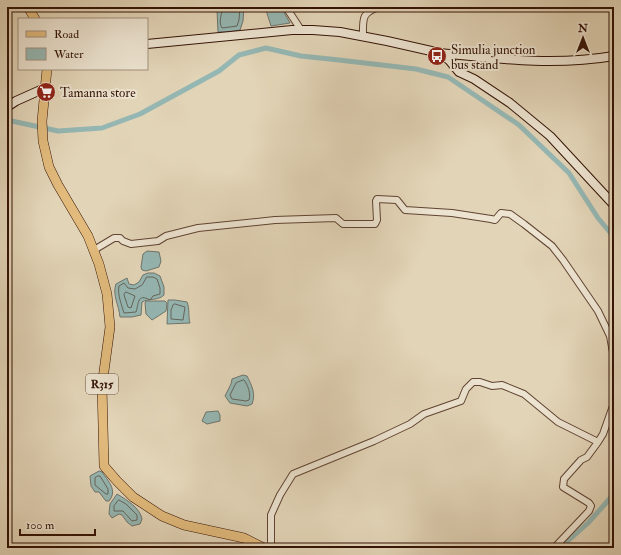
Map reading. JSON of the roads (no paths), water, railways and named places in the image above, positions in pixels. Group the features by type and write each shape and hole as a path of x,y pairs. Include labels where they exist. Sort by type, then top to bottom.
{"main road":[{"path":"28,7 34,18"},
{"name":"R315","path":"46,70 42,121 43,140 49,167 88,236 94,250 107,294 110,327 102,386 104,466 117,482 134,497 162,516 184,525 244,538 264,548"}],"street":[{"path":"286,7 301,30"},
{"path":"363,37 364,19 370,10 380,7"},
{"path":"148,44 301,30 340,32 440,53 532,62 562,62 614,56"},
{"path":"440,53 449,60 459,72 474,79 510,103 550,136 614,205"},
{"path":"7,107 45,88"},
{"path":"94,250 114,238 120,238 131,244 158,241 166,236 198,228 275,220 336,218 344,224 375,224 377,220 377,199 397,200 405,210 452,213 495,220 501,213 510,214 552,246 598,311 610,336 614,358"},
{"path":"271,548 271,515 280,495 293,474 367,444 410,424 424,414 461,401 466,389 473,382 480,382 492,386 502,385 524,394 558,422 598,442"},
{"path":"554,548 589,511 591,506 589,503 564,487 563,483 581,460 587,457 598,442 603,434 614,403"}],"water":[{"path":"221,7 244,7 243,21 240,30 218,32 217,10"},
{"path":"265,7 281,7 290,23 271,26"},
{"path":"147,251 159,252 161,261 159,267 146,271 142,270 141,267 143,254"},
{"path":"154,273 160,276 164,287 164,295 159,298 142,302 141,315 120,317 115,296 116,284 127,278 129,284 134,285 139,282 143,275"},
{"path":"168,300 187,302 190,323 167,324"},
{"path":"146,301 165,301 167,303 166,311 152,320 146,314"},
{"path":"243,375 247,376 253,393 252,404 247,406 230,403 225,396 232,379"},
{"path":"218,411 220,421 207,424 202,421 206,412"},
{"path":"99,471 102,472 112,489 112,497 109,501 106,501 99,492 95,492 91,486 90,476"},
{"path":"117,494 139,511 142,519 140,524 132,526 122,515 119,514 112,518 109,514 110,504"}],"waterway":[{"path":"7,120 58,131 102,128 140,114 219,71 239,55 266,48 301,56 416,69 448,77 519,125 569,173 598,218 614,237"},
{"path":"560,548 588,523 614,494"}],"place":[{"name":"Simulia junction bus stand","path":"437,56"},
{"name":"Tamanna store","path":"46,92"}]}
